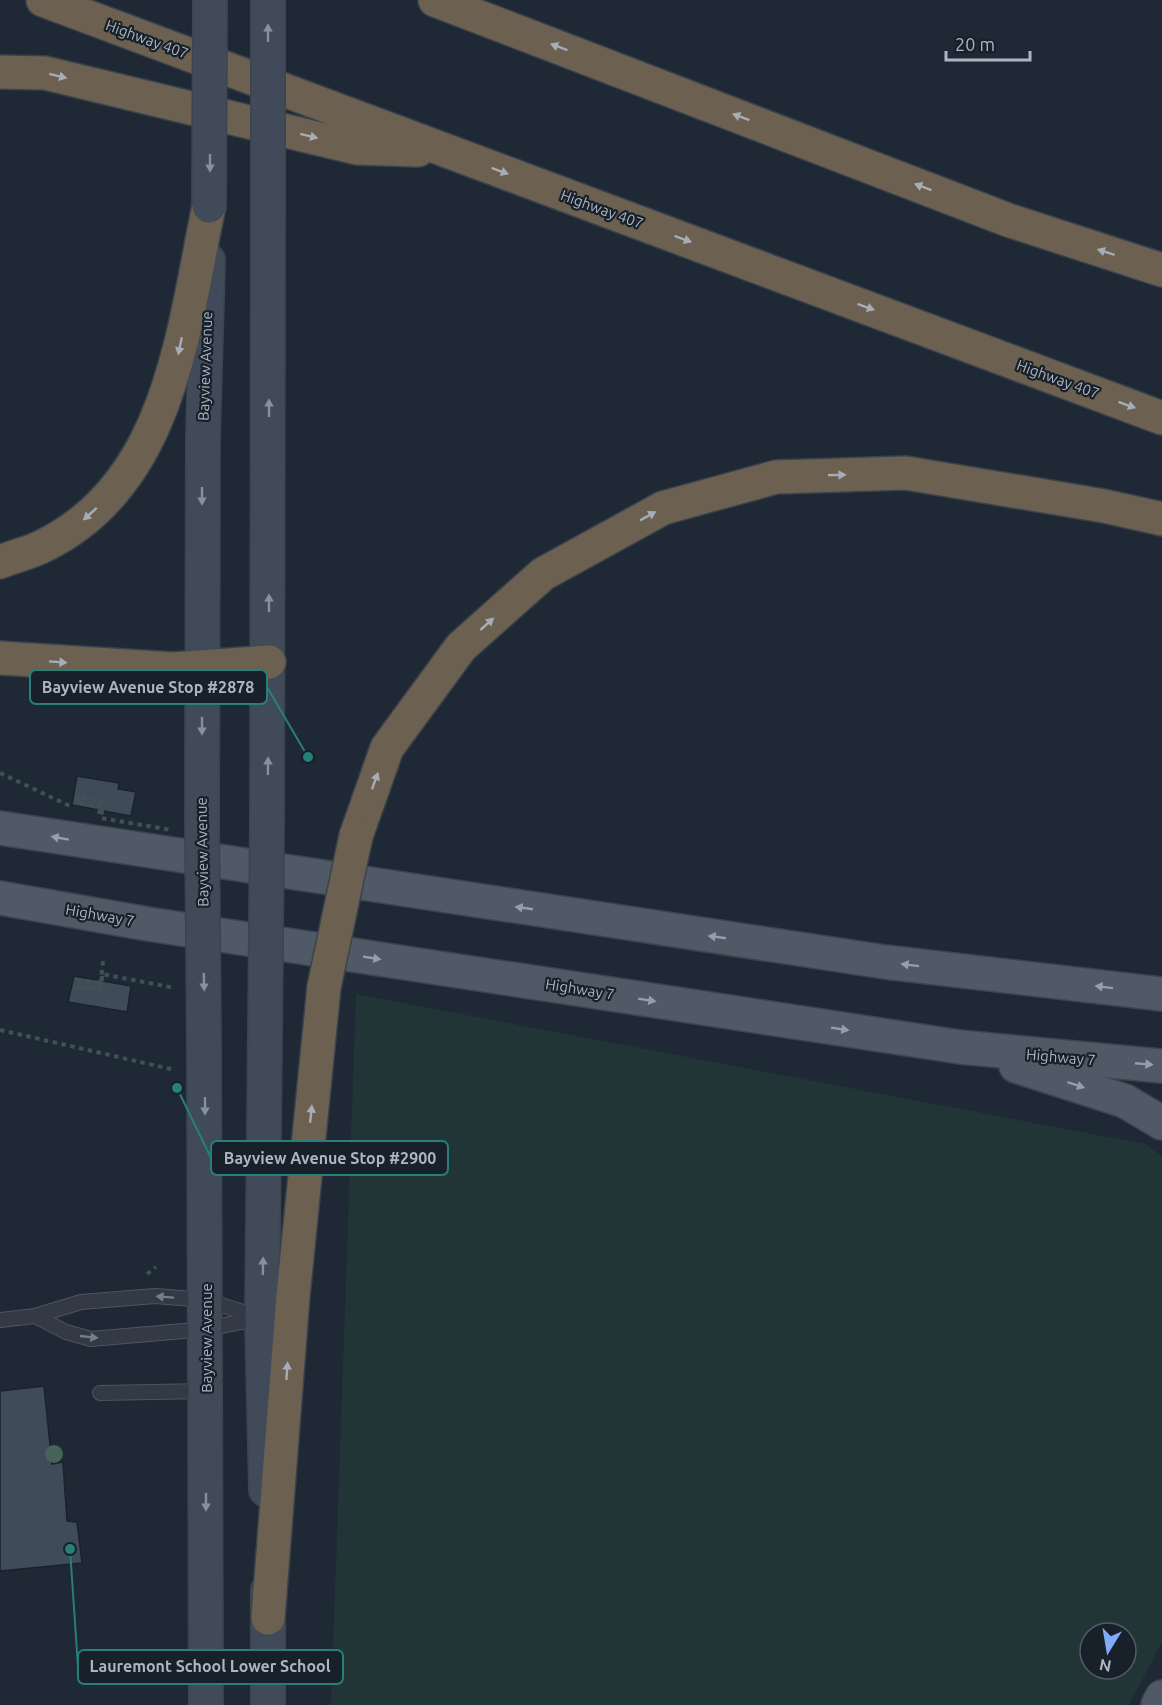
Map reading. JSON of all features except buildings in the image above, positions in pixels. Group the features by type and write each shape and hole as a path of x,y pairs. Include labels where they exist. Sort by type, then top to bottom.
{"highway":[{"name":"Highway 407","path":"43,0 1162,418"},
{"path":"435,0 1008,220 1162,270"},
{"path":"0,72 45,73 357,148 446,150"},
{"path":"0,562 44,546 85,519 118,487 134,464 163,408 209,206"},
{"path":"268,1618 293,1296 324,987 356,836 387,748 460,647 543,574 663,508 776,477 906,473 1104,506 1162,519"},
{"path":"0,658 173,669 269,662"}],"main road":[{"name":"Bayview Avenue","path":"206,1705 204,1047 190,825 201,667 202,437 209,206 210,0"},
{"path":"268,0 269,662 262,1318 268,1705"},
{"path":"0,828 885,962 1162,994"},
{"name":"Highway 7","path":"0,898 159,926 960,1047 1162,1066"},
{"path":"960,1047 1125,1101 1162,1123"},
{"path":"1158,1705 1162,1696"}],"lane":[{"path":"0,1320 35,1316 81,1302 155,1296 206,1314 262,1318"},
{"path":"35,1316 66,1332 91,1339 206,1314 262,1318"},
{"path":"100,1393 206,1390"}],"path":[{"path":"98,817 99,810 101,801 78,797 77,802 94,805 103,806 104,801 78,796 76,802 94,805 103,807 100,818 190,825"},
{"path":"103,961 100,980 100,990 78,986 79,980 90,982 101,984 101,990 77,987 78,980 90,981 102,983 102,974 179,988"},
{"path":"0,1030 178,1071"}],"shaded area":[{"path":"356,994 1145,1144 1162,1156 1162,1642 1129,1705 331,1705"}],"place":[{"name":"Bayview Avenue Stop #2878","path":"308,757"},
{"name":"Bayview Avenue Stop #2900","path":"177,1088"},
{"name":"Lauremont School Lower School","path":"70,1549"}]}
